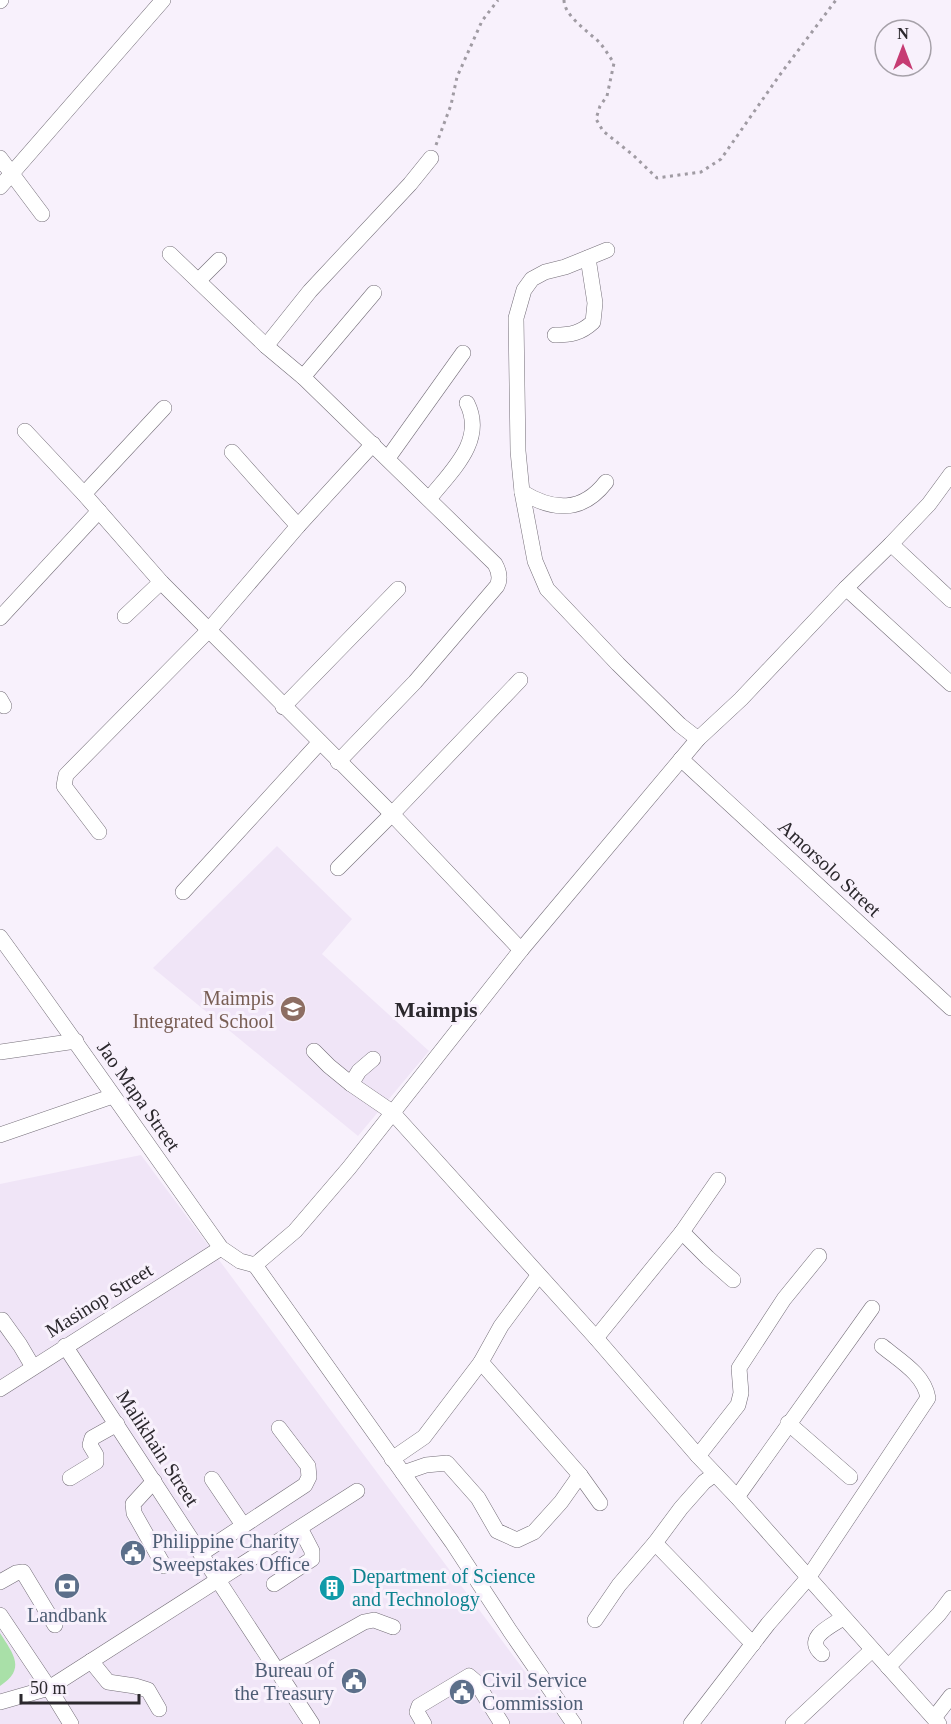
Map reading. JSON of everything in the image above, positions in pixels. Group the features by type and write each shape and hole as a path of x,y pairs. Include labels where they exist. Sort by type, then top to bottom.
{"street":[{"path":"0,188 163,0"},
{"path":"0,158 42,214"},
{"path":"266,346 310,291 410,184 431,158"},
{"path":"607,250 538,275 531,279 524,290 516,318 518,451 522,492 535,561 547,589 568,614 626,672 680,725 698,739"},
{"path":"170,254 388,458 495,564 500,576 499,581 415,682 338,762"},
{"path":"555,335 568,335 582,331 593,322 595,303 588,258"},
{"path":"199,280 219,260"},
{"path":"303,377 374,293"},
{"path":"388,458 463,353"},
{"path":"429,499 469,446 473,432 471,411 467,403"},
{"path":"84,494 164,408"},
{"path":"25,431 161,582 392,814 521,950"},
{"path":"99,832 64,786 66,775 208,631 298,526 373,444"},
{"path":"232,452 298,526"},
{"path":"574,1724 452,1542 255,1265 295,1231 349,1168 521,950 698,739 741,699 891,544 929,504 951,474"},
{"path":"522,492 546,504 569,505 590,498 606,482"},
{"path":"0,618 99,511"},
{"path":"891,544 951,600"},
{"path":"125,616 161,582"},
{"path":"846,588 951,684"},
{"path":"283,707 399,589"},
{"path":"338,868 520,680"},
{"path":"183,892 320,742"},
{"name":"Amorsolo Street","path":"681,759 951,1008"},
{"name":"Jao Mapa Street","path":"0,937 221,1248 240,1261 255,1265"},
{"path":"0,1052 76,1041"},
{"path":"314,1051 351,1084 392,1113 596,1338 698,1456 936,1721 951,1696"},
{"path":"351,1084 359,1071 373,1059"},
{"path":"0,1135 113,1096"},
{"path":"596,1338 682,1232 718,1179"},
{"path":"682,1232 733,1280"},
{"name":"Masinop Street","path":"0,1389 221,1248"},
{"path":"698,1456 738,1405 741,1393 739,1368 784,1299 819,1256"},
{"path":"392,1459 424,1437 481,1362 501,1326 538,1276"},
{"path":"737,1497 872,1308"},
{"path":"0,1320 20,1345 33,1367"},
{"name":"Malikhain Street","path":"65,1346 312,1724"},
{"path":"691,1724 808,1578 928,1398 926,1387 921,1380 882,1346"},
{"path":"481,1362 580,1475 600,1503"},
{"path":"788,1423 849,1477"},
{"path":"70,1478 96,1462 96,1455 90,1445 92,1438 117,1424"},
{"path":"202,1553 305,1485 309,1477 308,1466 279,1428"},
{"path":"403,1473 426,1465 447,1464 478,1498 497,1531 517,1540 534,1532 561,1502 580,1475"},
{"path":"595,1620 619,1585 656,1543 681,1508 704,1482 715,1474"},
{"path":"212,1479 243,1525"},
{"path":"154,1481 134,1504 134,1513 164,1566"},
{"path":"0,1702 49,1688 357,1491"},
{"path":"274,1584 312,1559 312,1551 300,1528"},
{"path":"656,1543 753,1644"},
{"path":"0,1582 16,1573 23,1572 55,1625"},
{"path":"888,1667 939,1614 951,1598"},
{"path":"0,1615 71,1724"},
{"path":"822,1654 817,1650 815,1643 817,1636 843,1618"},
{"path":"277,1671 364,1622 374,1620 393,1627"},
{"path":"793,1724 872,1650"},
{"path":"91,1661 108,1682 148,1690 159,1709"},
{"path":"424,1724 417,1712 419,1706 469,1676 476,1682 502,1724"}],"path":[{"path":"431,158 452,105 457,77 482,21 498,0"},
{"path":"564,0 564,6 571,15 602,45 614,63 607,96 600,106 596,120 603,131 657,178 700,172 721,159 836,0"}],"shaded area":[{"name":"Maimpis Integrated School","path":"277,846 352,919 322,954 429,1051 358,1136 153,968"},
{"path":"141,1155 564,1724 0,1724 0,1184"}],"green space":[{"path":"0,1633 13,1655 15,1668 8,1680 0,1686"}],"place":[{"name":"Maimpis Integrated School","path":"293,1009"},
{"name":"Philippine Charity Sweepstakes Office","path":"133,1553"},
{"name":"Landbank","path":"67,1586"},
{"name":"Department of Science and Technology","path":"332,1588"},
{"name":"Bureau of the Treasury","path":"354,1681"},
{"name":"Civil Service Commission","path":"462,1692"}],"district":[{"name":"Maimpis","path":"436,1009"}]}
